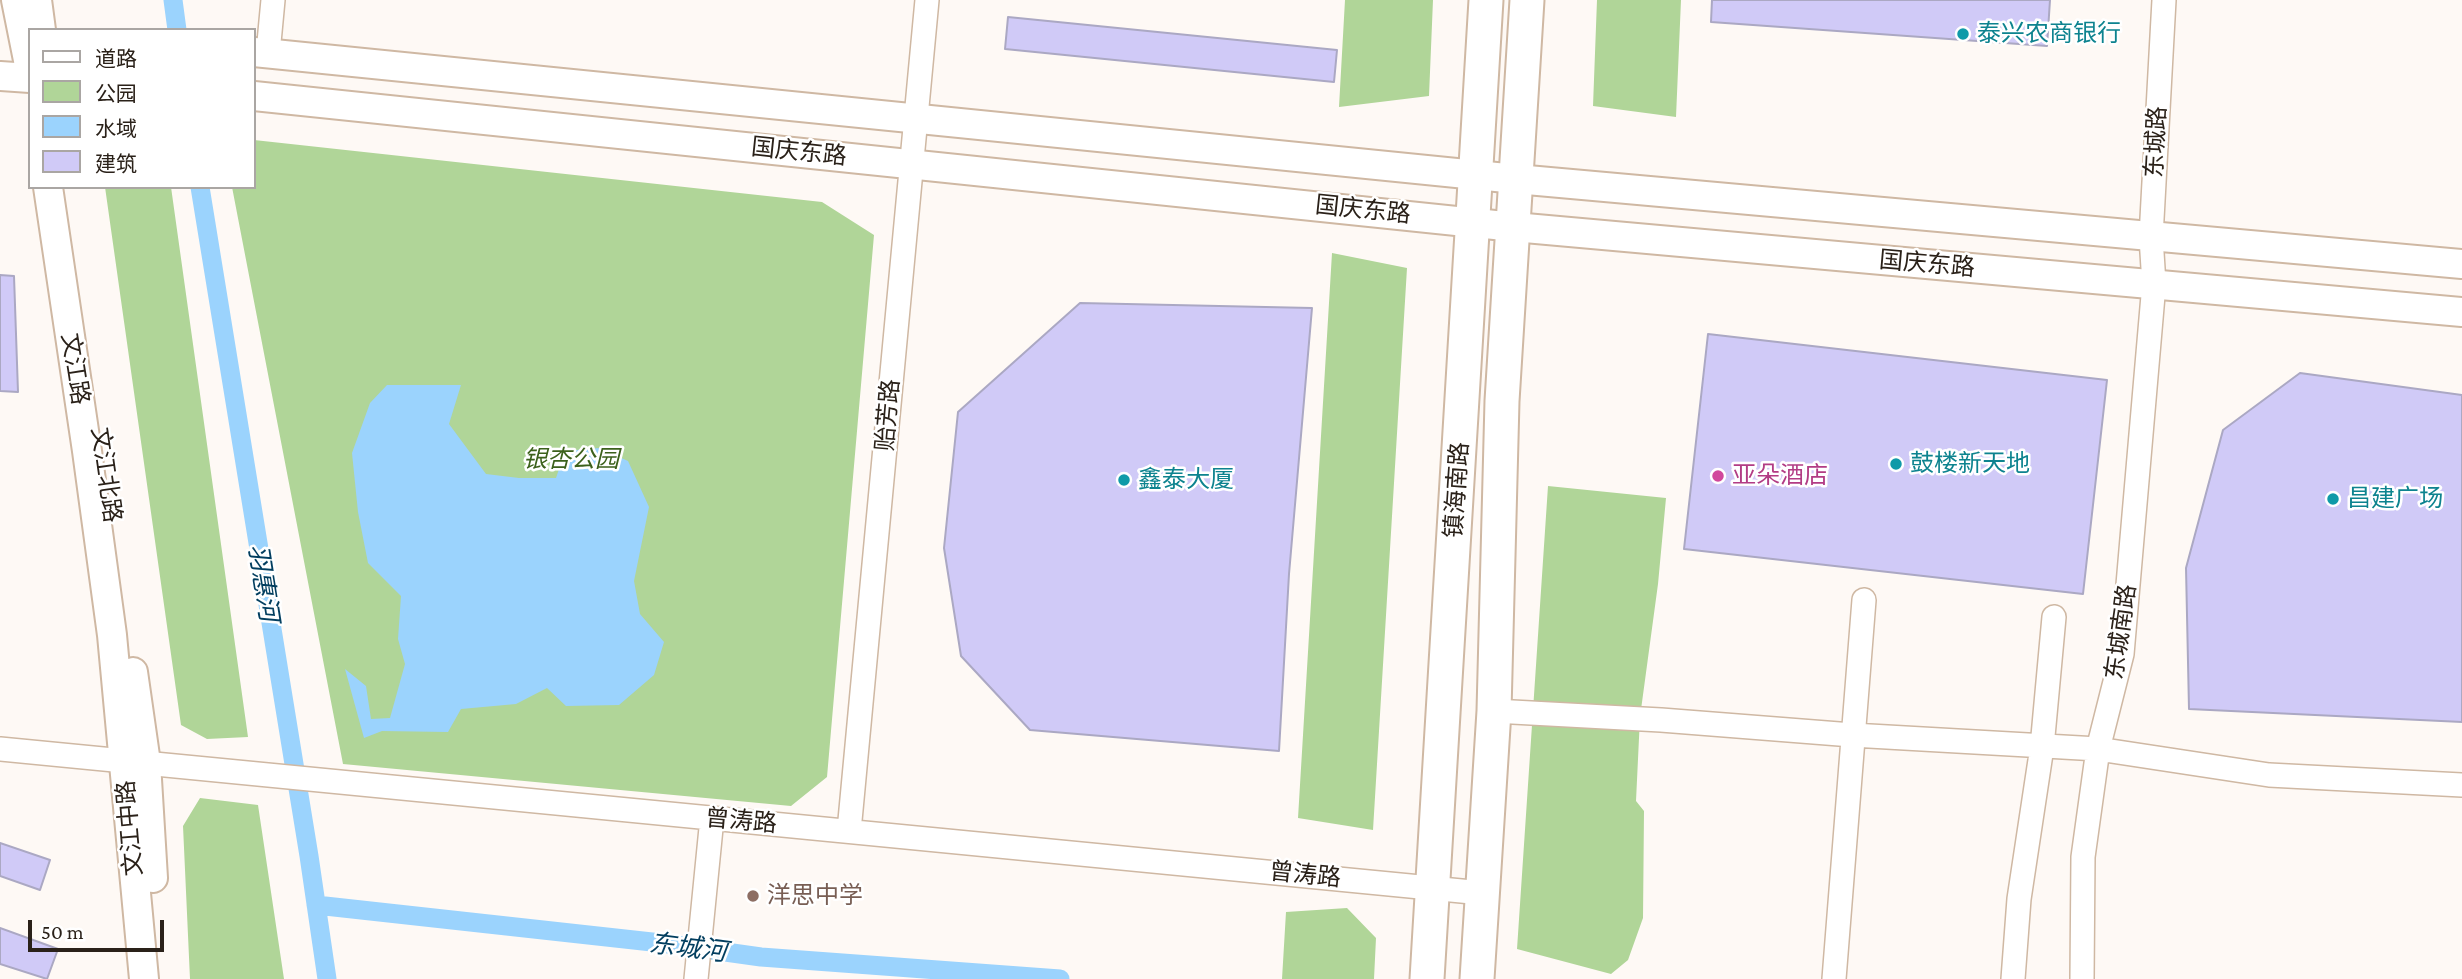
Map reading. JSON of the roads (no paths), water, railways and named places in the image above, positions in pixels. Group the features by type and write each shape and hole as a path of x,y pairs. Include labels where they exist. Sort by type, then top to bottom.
{"highway":[{"name":"镇海南路","path":"1427,979 1486,0"},
{"name":"镇海南路","path":"1478,979 1494,711 1502,401 1527,0"}],"main road":[{"path":"16,0 28,59"},
{"path":"23,30 37,0"},
{"name":"国庆东路","path":"261,52 1516,178 2462,264"},
{"path":"0,76 28,78"},
{"name":"国庆东路","path":"259,97 1514,228 2462,312"},
{"name":"文江路","path":"48,189 112,635 135,762"},
{"name":"文江北路","path":"66,189 135,762"},
{"name":"文江中路","path":"135,762 144,979"},
{"name":"文江中路","path":"135,762 160,979"}],"street":[{"path":"261,52 273,0"},
{"name":"贻芳路","path":"849,831 927,0"},
{"name":"东城路","path":"2154,284 2151,237 2164,0"},
{"name":"东城南路","path":"2082,979 2083,857 2098,749 2122,653 2154,284"},
{"path":"1834,979 1864,600"},
{"path":"2013,979 2020,899 2042,747 2054,617"},
{"path":"1494,711 2098,749 2269,775 2462,785"},
{"name":"曾涛路","path":"0,749 1482,892"},
{"path":"696,979 712,818"}],"water":[{"path":"387,385 461,385 449,424 486,474 519,478 556,478 565,451 599,448 628,461 649,507 634,581 640,614 664,642 654,675 619,705 566,706 547,688 516,704 461,709 448,732 382,731 364,738 345,669 366,686 371,719 390,718 405,664 398,639 401,596 368,563 358,512 352,453 370,403"}],"waterway":[{"name":"羽惠河","path":"173,0 177,28"},
{"name":"羽惠河","path":"200,189 327,979"},
{"name":"东城河","path":"316,905 661,943 761,957 1060,979"}],"place":[{"name":"泰兴农商银行","path":"1963,34"},
{"name":"鼓楼新天地","path":"1896,464"},
{"name":"亚朵酒店","path":"1718,476"},
{"name":"鑫泰大厦","path":"1124,480"},
{"name":"昌建广场","path":"2333,499"},
{"name":"洋思中学","path":"753,896"}],"park label":[{"name":"银杏公园","path":"571,460"}]}
